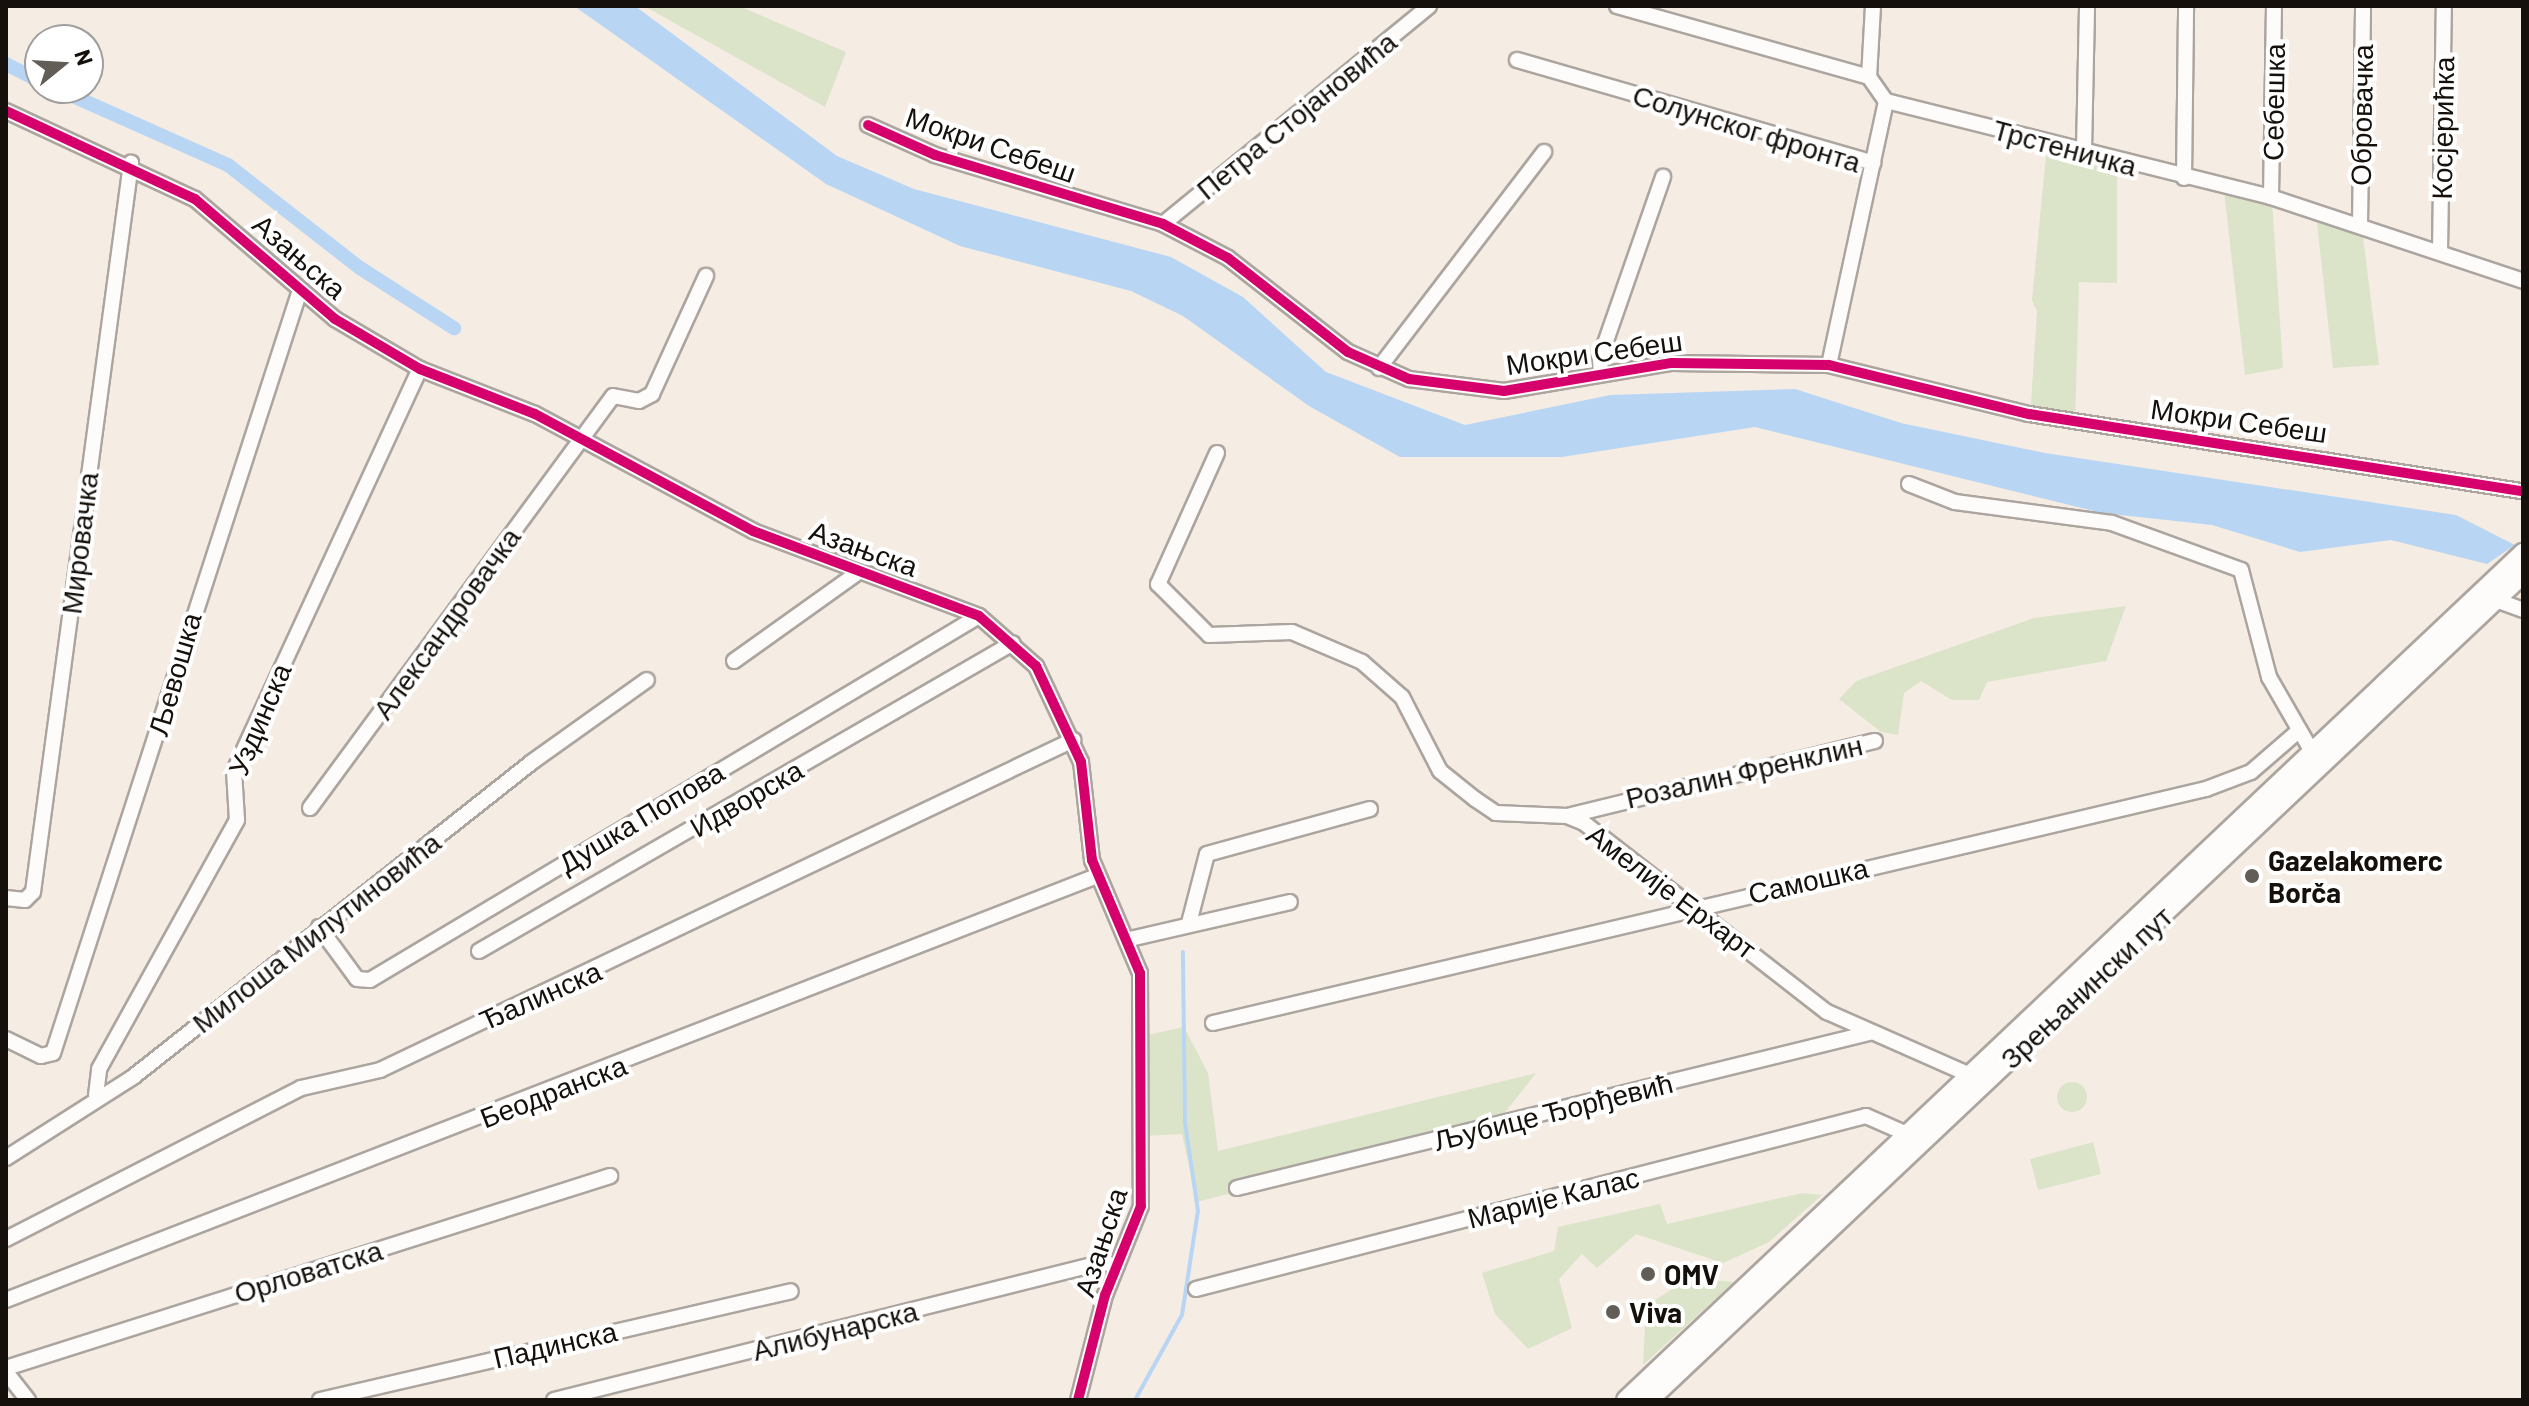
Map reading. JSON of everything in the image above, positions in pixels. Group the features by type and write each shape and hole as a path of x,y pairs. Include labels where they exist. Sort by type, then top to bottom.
{"main road":[{"name":"Зрењанински пут","path":"1649,1400 2496,600 2515,575 2523,553"},
{"name":"Зрењанински пут","path":"1626,1400 2311,750 2515,575"}],"street":[{"name":"Петра Стојановића","path":"1163,224 1428,6"},
{"path":"1617,6 1869,77"},
{"path":"1873,6 1869,77 1886,101 1873,163"},
{"path":"2084,151 2087,6"},
{"path":"2184,178 2186,6"},
{"name":"Себешка","path":"2271,197 2274,6"},
{"name":"Обровачка","path":"2360,225 2363,6"},
{"name":"Косјерићка","path":"2440,251 2444,6"},
{"name":"Солунског фронта","path":"1517,60 1873,163 1829,365"},
{"name":"Трстеничка","path":"1886,101 2184,178 2271,197 2523,281"},
{"name":"Азањска","path":"6,111 131,163 217,215 300,290 420,369 581,436 753,531 979,616 1013,643 1050,688 1073,740 1097,876 1130,939 1140,973 1144,1185 1078,1400"},
{"name":"Мокри Себеш","path":"868,125 935,155 1163,224 1228,258 1379,368 1504,391 1601,374 1705,361 1829,365 2029,414 2523,491"},
{"path":"1379,368 1544,152"},
{"name":"Мировачка","path":"6,898 25,900 33,892 131,163"},
{"path":"1601,374 1600,358 1663,177"},
{"name":"Александровачка","path":"310,808 613,396 639,401 652,394 706,276"},
{"name":"Љевошка","path":"6,1039 47,1057 82,971 300,290"},
{"name":"Уздинска","path":"96,1095 99,1069 237,820 234,771 420,369"},
{"name":"Амелије Ерхарт","path":"1217,453 1160,572 1165,595 1214,639 1292,632 1362,662 1402,697 1456,786 1496,813 1567,816 1700,910 1827,1012 1970,1075"},
{"path":"1909,484 1955,502 2112,523 2241,570 2259,651 2296,733 2311,750"},
{"path":"734,661 859,572"},
{"path":"2496,600 2523,610"},
{"name":"Душка Попова","path":"319,927 357,979 370,980 979,616"},
{"name":"Идворска","path":"479,951 1013,643"},
{"name":"Милоша Милутиновића","path":"96,1095 133,1077 319,927 532,762 647,680"},
{"name":"Самошка","path":"1213,1023 2226,783 2251,772 2296,733"},
{"name":"Ђалинска","path":"6,1239 301,1088 380,1070 1073,740"},
{"name":"Розалин Френклин","path":"1567,816 1875,741"},
{"path":"1189,923 1207,854 1370,809"},
{"name":"Беодранска","path":"6,1300 1097,876"},
{"path":"1130,939 1290,902"},
{"name":"Љубице Ђорђевић","path":"1237,1188 1870,1033"},
{"path":"6,1158 96,1095"},
{"name":"Марије Калас","path":"1196,1289 1866,1116 1907,1134"},
{"name":"Орловатска","path":"6,1370 610,1176"},
{"name":"Алибунарска","path":"554,1400 1100,1263 1117,1265"},
{"name":"Падинска","path":"320,1400 791,1291"},
{"path":"6,1370 28,1400"}],"green space":[{"path":"644,6 739,6 846,52 825,107"},
{"path":"2047,145 2117,164 2117,283 2079,282 2075,425 2030,418 2037,312 2032,300"},
{"path":"2224,191 2272,201 2283,368 2245,375"},
{"path":"2316,214 2362,229 2379,365 2333,368"},
{"path":"2126,606 2106,661 1987,682 1979,700 1952,700 1921,681 1904,693 1898,735 1881,732 1839,699 1856,681 2034,618"},
{"path":"1184,1027 1208,1073 1218,1151 1536,1073 1495,1125 1197,1202 1182,1134 1141,1136 1138,1037"},
{"path":"2072,1082 2083,1086 2087,1097 2083,1108 2072,1112 2061,1108 2057,1097 2061,1086"},
{"path":"2093,1142 2101,1174 2038,1190 2030,1159"},
{"path":"1802,1193 1822,1195 1769,1242 1723,1263 1636,1234 1597,1268 1582,1254 1559,1279 1572,1328 1528,1349 1495,1314 1482,1273 1554,1251 1558,1227 1660,1204 1667,1224"},
{"path":"1689,1278 1734,1282 1643,1365 1646,1306"}],"water":[{"path":"574,6 635,6 837,156 914,189 1171,257 1243,297 1326,372 1465,425 1610,395 1795,389 1901,423 2045,453 2456,515 2515,545 2487,564 2391,540 2300,552 2212,525 2102,513 1755,427 1562,457 1400,457 1309,406 1183,316 1131,291 960,246 826,184"}],"waterway":[{"path":"6,64 24,73"},
{"path":"91,104 228,165 360,268 454,328"},
{"path":"1135,1400 1182,1315 1198,1211 1185,1123 1183,952"}],"cycle path":[{"path":"6,111 195,199 335,319 420,369 535,414 753,531 979,616 1036,666 1081,762 1092,860 1140,973 1141,1206 1105,1295 1078,1400"},
{"path":"868,125 935,155 1163,224 1228,258 1348,352 1409,379 1504,391 1672,363 1829,365 2029,414 2523,491"}],"place":[{"name":"Gazelakomerc Borča","path":"2252,876"},
{"name":"OMV","path":"1648,1274"},
{"name":"Viva","path":"1613,1312"}]}
